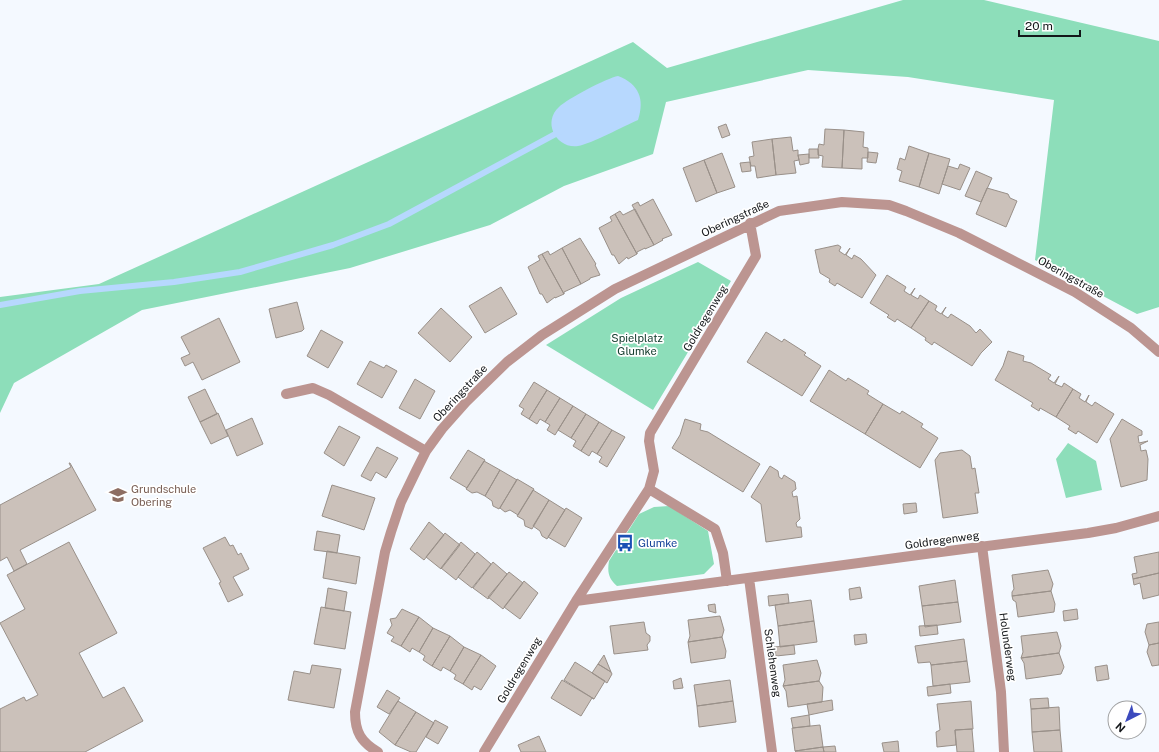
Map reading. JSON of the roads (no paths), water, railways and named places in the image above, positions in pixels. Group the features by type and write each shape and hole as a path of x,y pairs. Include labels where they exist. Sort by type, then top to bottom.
{"street":[{"name":"Oberingstraße","path":"378,752 368,746 359,736 355,724 355,712 385,552 402,502 426,451 466,402 507,362 542,335 615,289 750,223 779,211 842,202 889,205 959,233 1074,292 1131,328 1159,352"},
{"name":"Goldregenweg","path":"484,752 576,601 649,489 654,471 649,441 650,432 756,256 750,223"},
{"path":"286,394 313,388 426,451"},
{"path":"649,489 715,528 722,553 727,582"},
{"name":"Goldregenweg","path":"576,601 727,582 982,546 1088,534 1159,516"},
{"name":"Holunderweg","path":"982,546 1002,692 1004,752"},
{"name":"Schlehenweg","path":"749,578 772,752"}],"water":[{"path":"618,76 631,83 638,93 641,105 638,120 584,145 570,146 558,139 552,127 552,120 554,113 559,107 563,103 587,89"}],"waterway":[{"path":"0,305 80,291 174,282 240,272 333,245 389,224 561,131"}],"place":[{"name":"Grundschule Obering","path":"118,495"},
{"name":"Glumke","path":"625,543"}],"park label":[{"name":"Spielplatz Glumke","path":"637,344"}]}
